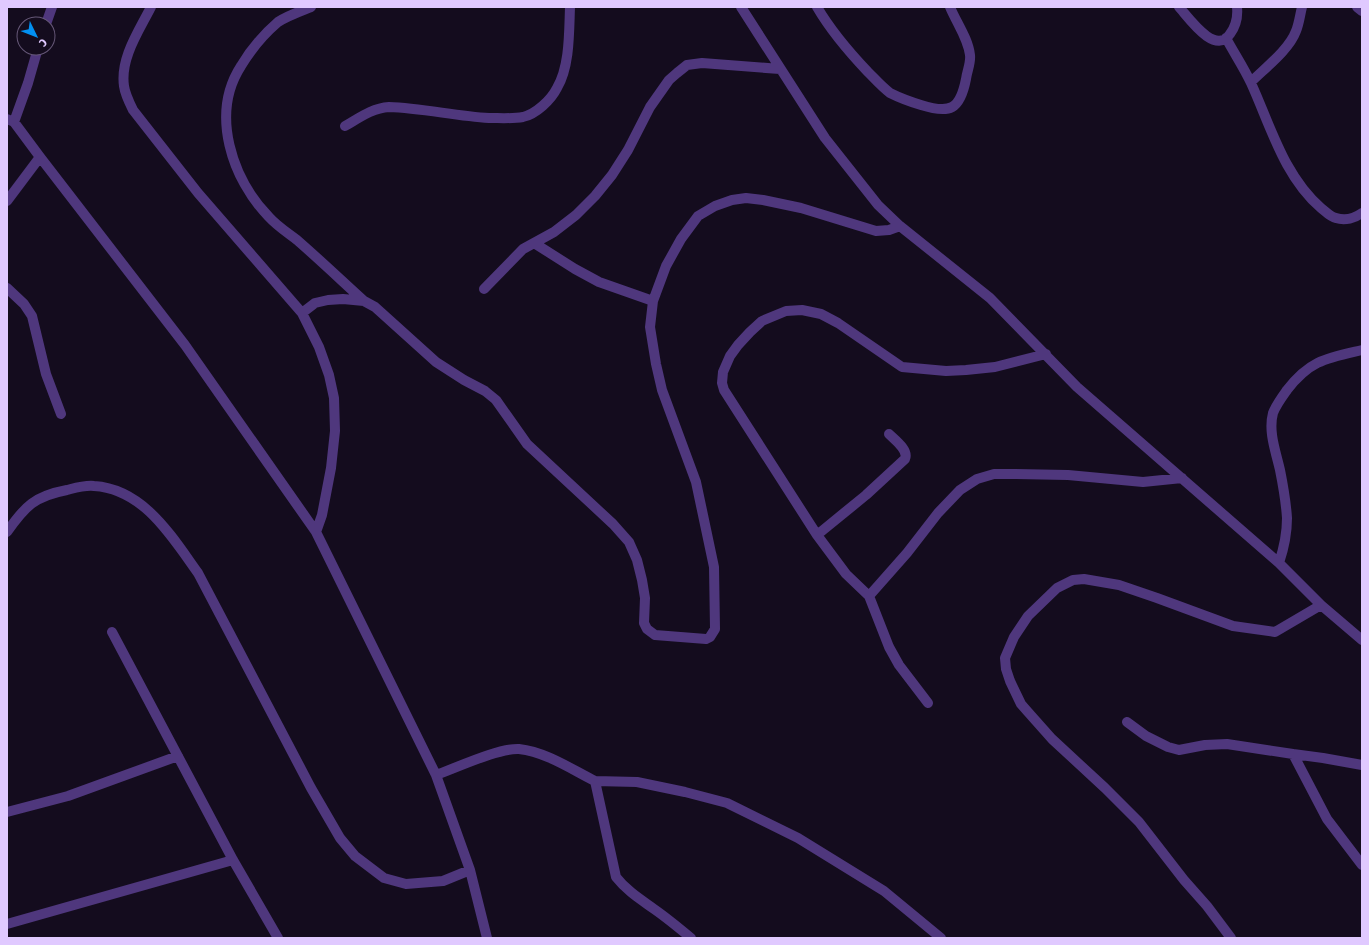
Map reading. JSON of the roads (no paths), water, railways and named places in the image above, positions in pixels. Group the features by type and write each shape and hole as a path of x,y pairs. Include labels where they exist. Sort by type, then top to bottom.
{"street":[{"path":"151,7 132,44 125,66 124,87 128,100 133,110 198,193 302,313 319,347 329,375 334,398 335,431 331,468 322,516 316,532"},
{"path":"311,7 279,22 244,60 234,75 229,91 225,125 235,166 252,195 269,217 298,241 364,301 375,307 390,320 436,362 464,380 486,391 496,400 527,444 613,524 629,542 637,560 645,598 644,623 647,629 655,635 706,639 710,637 715,629 714,567 696,482 662,390 650,327 653,301 666,266 681,239 698,216 715,206 732,200 746,198 801,208 876,232 889,230 900,226"},
{"path":"345,126 381,107 494,118 523,117 532,113 551,97 560,83 567,52 570,7"},
{"path":"741,7 825,138 878,205 900,226 990,298 1077,387 1279,563 1321,605 1362,640"},
{"path":"817,7 849,52 880,84 900,98 939,110 946,110 955,105 959,100 965,84 970,61 964,36 950,7"},
{"path":"1179,7 1201,32 1216,41 1229,36 1234,28 1238,16 1237,7"},
{"path":"1251,82 1276,57 1293,37 1302,7"},
{"path":"1357,7 1362,11"},
{"path":"1226,38 1251,82 1280,152 1299,185 1313,201 1327,213 1336,218 1354,218 1362,213"},
{"path":"36,56 28,83 11,120 185,346 316,532 436,775 470,870 487,938"},
{"path":"484,289 523,249 554,232 576,215 595,196 612,175 628,150 650,107 669,80 687,65 702,62 780,69"},
{"path":"7,201 40,157"},
{"path":"534,243 574,269 599,282 653,301"},
{"path":"7,288 24,304 32,316 46,374 61,414"},
{"path":"302,313 315,302 343,299 364,301"},
{"path":"928,703 899,664 889,647 868,596 846,574 817,535 724,390 722,383 722,372 730,356 750,332 762,321 786,311 802,310 821,314 838,323 902,367 946,371 966,370 995,367 1046,354"},
{"path":"1279,563 1286,535 1287,517 1272,430 1273,414 1283,395 1297,377 1314,363 1337,355 1362,350"},
{"path":"817,535 866,495 905,459 905,451 889,434"},
{"path":"868,596 907,553 938,513 960,490 976,479 994,474 1068,475 1143,482 1182,478"},
{"path":"7,532 30,504 53,492 77,487 94,486 111,489 129,496 151,512 175,541 198,574 311,788 340,838 355,856 384,878 406,884 443,881 470,870"},
{"path":"1231,938 1139,822 1052,739 1021,704 1010,681 1006,669 1005,658 1014,637 1028,616 1057,588 1073,580 1084,579 1119,585 1233,626 1275,632 1321,605"},
{"path":"112,632 233,860 278,938"},
{"path":"1127,722 1146,736 1168,747 1180,750 1226,744 1362,765"},
{"path":"436,775 500,752 518,749 540,754 595,781 637,782 727,803 798,838 877,887 941,938"},
{"path":"1293,754 1327,820 1362,865"},
{"path":"7,812 68,796 178,756"},
{"path":"595,781 616,877 623,886 636,897 691,938"},
{"path":"7,924 233,860"}]}
